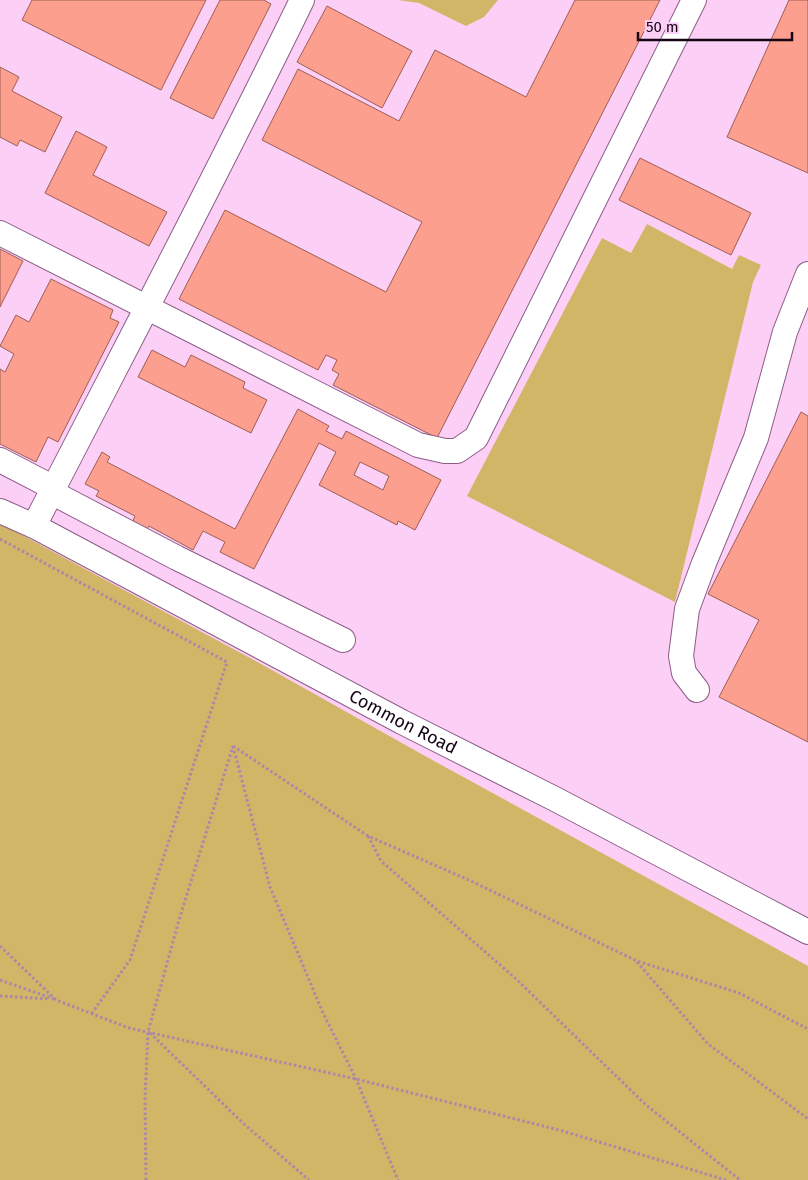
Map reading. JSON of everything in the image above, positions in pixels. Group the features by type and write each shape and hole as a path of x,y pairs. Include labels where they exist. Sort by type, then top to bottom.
{"street":[{"path":"34,526 148,307 302,0"},
{"path":"0,233 418,445 444,451 458,451 476,438 694,0"},
{"path":"697,690 684,673 680,656 688,609 704,564 756,438 785,332 808,274"},
{"path":"0,460 177,558 343,640"},
{"name":"Common Road","path":"0,511 34,526 402,722 564,804 808,932"}],"path":[{"path":"0,539 227,662 130,960 92,1013"},
{"path":"233,746 368,836 473,882 637,961 739,993 808,1030"},
{"path":"146,1180 145,1099 148,1032 179,920 233,746"},
{"path":"233,746 270,887 323,1014 356,1079 398,1180"},
{"path":"368,836 381,862 514,977 646,1105 740,1180"},
{"path":"0,946 56,1000"},
{"path":"637,961 708,1044 808,1120"},
{"path":"0,980 129,1028 356,1079 559,1130 726,1180"},
{"path":"0,996 56,1000"},
{"path":"148,1032 245,1125 309,1180"}],"shaded area":[{"path":"398,0 498,0 484,17 466,26 419,3"},
{"path":"647,224 732,269 739,255 761,265 753,282 675,602 467,496 602,238 631,253"},
{"path":"0,523 252,659 808,966 808,1180 0,1180"}],"building":[{"path":"32,0 206,0 161,90 22,20"},
{"path":"220,0 264,0 271,4 213,119 170,98"},
{"path":"575,0 660,0 437,438 333,385 339,374 332,370 337,360 326,355 318,370 179,299 225,210 386,292 422,222 262,140 298,69 399,121 435,50 526,97"},
{"path":"789,0 808,0 808,173 727,137"},
{"path":"327,6 412,51 382,108 297,62"},
{"path":"0,67 19,77 12,91 62,117 45,152 20,140 17,146 0,137"},
{"path":"76,131 107,147 93,175 167,212 149,246 45,193"},
{"path":"640,158 751,213 731,255 619,200"},
{"path":"0,249 23,261 0,307"},
{"path":"51,279 113,310 110,318 119,322 58,442 48,437 36,462 0,444 0,369 5,372 14,354 0,346 16,315 29,322"},
{"path":"152,350 185,367 191,355 245,382 243,388 267,400 251,433 138,377"},
{"path":"298,409 329,426 326,431 342,439 346,431 441,480 415,530 398,521 397,525 319,485 336,452 319,443 254,569 220,552 225,542 203,531 193,550 149,526 146,531 132,523 135,516 96,496 99,491 85,484 102,452 110,457 107,462 235,529","holes":["360,462 389,476 383,490 354,475"]},
{"path":"801,412 808,416 808,742 719,697 759,620 708,594"}]}
